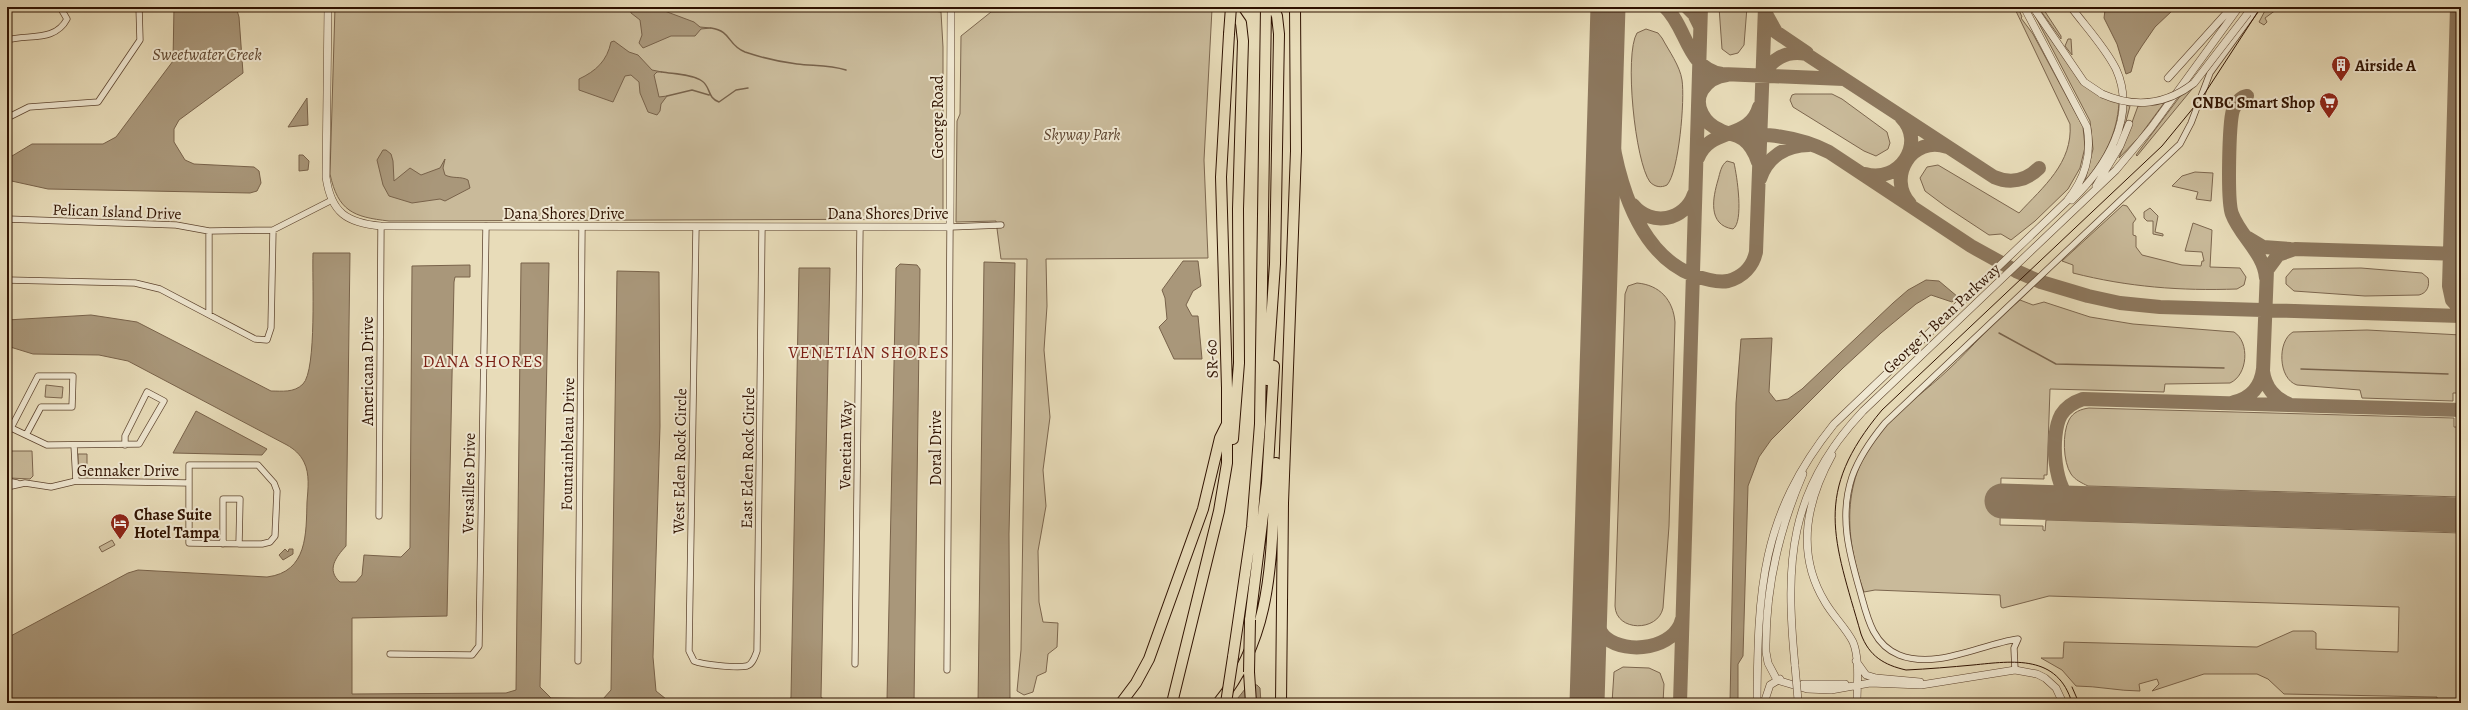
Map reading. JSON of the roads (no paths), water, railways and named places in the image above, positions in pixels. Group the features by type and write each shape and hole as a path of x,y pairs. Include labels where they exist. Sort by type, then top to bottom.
{"highway":[{"name":"SR-60","path":"1172,703 1225,480 1228,422 1221,177 1231,7"},
{"path":"1225,480 1236,418 1239,363 1238,209 1243,50 1241,23 1231,7"},
{"path":"1226,703 1252,527 1260,424 1266,7"},
{"path":"1260,424 1269,365 1275,264 1279,34 1277,16 1273,7"},
{"path":"1281,703 1287,360 1296,151 1295,7"},
{"path":"1251,703 1249,672 1250,620 1271,440 1277,282 1275,264"},
{"path":"1218,703 1247,657 1266,603 1270,575 1277,441 1287,360"},
{"path":"1121,703 1136,684 1149,659 1203,509 1220,438 1228,422"}],"street":[{"path":"7,40 21,36 48,36 59,31 67,19 60,7"},
{"path":"7,118 29,107 98,102 140,40 139,7"},
{"name":"Dana Shores Drive","path":"328,7 326,178 332,200 339,211 352,221 381,226 950,227 1001,225"},
{"name":"George Road","path":"950,227 951,7"},
{"name":"George J. Bean Parkway","path":"1757,703 1762,589 1770,543 1786,497 1820,442 1848,411 2067,201 2081,180 2087,167 2089,140 2081,111 2024,7"},
{"path":"2033,7 2084,82 2102,94 2127,103 2143,104 2168,98 2182,92 2194,83 2250,10"},
{"path":"2049,219 2071,202 2096,175 2115,139 2122,110 2120,83 2111,60 2071,7"},
{"path":"2168,78 2232,7"},
{"name":"George J. Bean Parkway","path":"1798,702 1794,666 1791,565 1798,520 1812,480 1821,463 1847,428 1863,411 2083,204 2116,170 2151,128 2239,7"},
{"path":"2015,670 2014,648 2018,639 2000,642 1969,653 1919,659 1899,655 1878,639 1869,622 1847,539 1846,518 1852,478 1867,446 1885,423 2180,144 2192,123 2210,73 2258,7"},
{"path":"2083,204 2109,166 2129,124"},
{"name":"Pelican Island Drive","path":"7,219 176,224 209,231 273,230 332,200"},
{"name":"Americana Drive","path":"379,516 381,226"},
{"name":"Versailles Drive","path":"390,654 472,655 479,646 486,226"},
{"name":"Fountainbleau Drive","path":"578,661 582,227"},
{"name":"West Eden Rock Circle","path":"696,227 689,651 694,661 702,664 727,665"},
{"name":"East Eden Rock Circle","path":"727,665 747,666 753,661 757,651 762,227"},
{"name":"Venetian Way","path":"855,664 860,227"},
{"name":"Doral Drive","path":"946,670 950,227"},
{"path":"7,280 135,283 160,289 255,339 267,340 271,328 273,230"},
{"path":"209,231 209,314"},
{"path":"26,435 42,407 72,407 73,376 38,376 9,427 47,445 139,444 164,401 147,392 125,436 125,444"},
{"path":"1857,703 1856,661 1853,643 1825,604 1813,578 1808,560 1807,531 1810,508 1826,466 1846,432 1863,411"},
{"path":"1776,680 1768,663 1766,640 1770,580 1774,554 1792,500 1820,442"},
{"path":"74,445 76,481"},
{"path":"189,465 258,465 274,483 276,491 275,536 270,542 262,544 223,544 189,543 189,465"},
{"name":"Gennaker Drive","path":"7,481 32,483 51,487 76,481 189,483"},
{"name":"Gennaker Drive","path":"7,487 20,483"},
{"path":"223,544 224,499 240,499 240,544"},
{"path":"1856,661 1866,675 1871,677 1930,684"},
{"path":"1764,703 1770,686 1776,680 1786,679 1808,685 1930,684 1985,673 2015,670 2037,674 2045,678 2056,688 2063,703"}],"water":[{"name":"Sweetwater Creek","path":"174,7 236,7 239,17 243,73 179,120 174,129 174,142 185,160 194,164 254,167 259,171 261,183 257,191 250,193 48,189 7,180 7,159 32,144 103,144 116,137 173,61"},
{"path":"630,7 654,7 694,22 700,27 711,28 701,29 695,36 671,36 643,48 639,43 642,35 640,20 631,13"},
{"path":"2159,7 2173,10 2155,27 2135,57 2131,72 2126,74 2117,44 2104,18 2105,10 2108,8"},
{"path":"614,41 629,52 638,55 652,70 662,72 657,72 654,75 659,97 667,96 661,104 660,111 657,115 648,112 640,93 639,82 631,75 625,76 613,102 579,90 579,79 591,73 600,65 607,55 611,42"},
{"path":"307,98 308,125 288,127"},
{"path":"383,150 386,150 391,154 393,161 394,181 410,168 421,175 440,168 445,159 443,168 445,175 468,180 470,188 445,201 440,199 412,203 389,196 383,185 377,160"},
{"path":"299,155 303,155 309,161 308,170 299,171"},
{"path":"313,253 350,253 346,546 336,559 333,568 336,577 340,582 356,582 362,575 364,555 401,557 410,548 412,266 470,265 470,277 455,277 454,282 447,616 352,618 352,694 506,693 516,690 521,263 549,263 540,687 551,698 603,699 611,690 617,271 659,272 660,426 653,657 656,691 666,699 783,703 7,703 7,638 128,573 138,570 267,577 280,574 290,568 302,549 305,538 308,482 304,462 299,454 290,447 128,361 99,355 33,354 7,346 7,320 91,315 137,322 271,391 292,390 303,384 307,375 310,361 313,322"},
{"path":"1183,261 1198,261 1201,286 1193,291 1186,305 1192,316 1198,316 1202,359 1174,359 1159,327 1167,319 1165,298 1162,290"},
{"path":"984,262 1015,263 1009,534 1010,700 1014,703 978,703"},
{"path":"900,264 917,265 920,269 914,703 789,703 791,697 799,268 830,268 821,697 826,701 882,702 887,700 896,268"},
{"path":"1926,280 1939,281 1958,297 1952,302 1931,295 1916,304 1881,333 1843,368 1771,440 1759,457 1748,486 1743,656 1738,664 1738,703 1730,703 1736,403 1741,339 1772,338 1769,392 1776,401 1788,399 1802,389 1908,290"},
{"path":"196,411 267,449 262,455 173,453"},
{"path":"285,549 288,552 289,549 293,549 293,554 283,560 279,555"},
{"path":"1249,684 1257,685 1260,688 1261,703 1234,703"}],"waterway":[{"path":"711,28 723,32 735,46 751,54 784,62 828,66 846,70"},
{"path":"662,72 688,76 702,81 707,86 713,98 719,102 736,90 748,88"},
{"path":"667,96 692,90 709,95"},
{"path":"1999,333 2056,364 2224,368"},
{"path":"2301,369 2448,374"}],"tram line":[{"path":"2072,703 2065,687 2056,676 2045,668 2032,664 2003,662 1906,670 1884,662 1873,654 1864,642 1861,634 1843,571 1837,543 1835,518 1837,492 1845,467 1860,440 1882,410 2162,146 2203,96 2261,7"},
{"path":"2072,687 2079,703"}],"place":[{"name":"Airside A","path":"2341,82"},
{"name":"CNBC Smart Shop","path":"2329,119"},
{"name":"Chase Suite Hotel Tampa","path":"120,540"}],"district":[{"name":"VENETIAN SHORES","path":"869,352"},
{"name":"DANA SHORES","path":"483,361"}],"park label":[{"name":"Skyway Park","path":"1082,134"}]}
